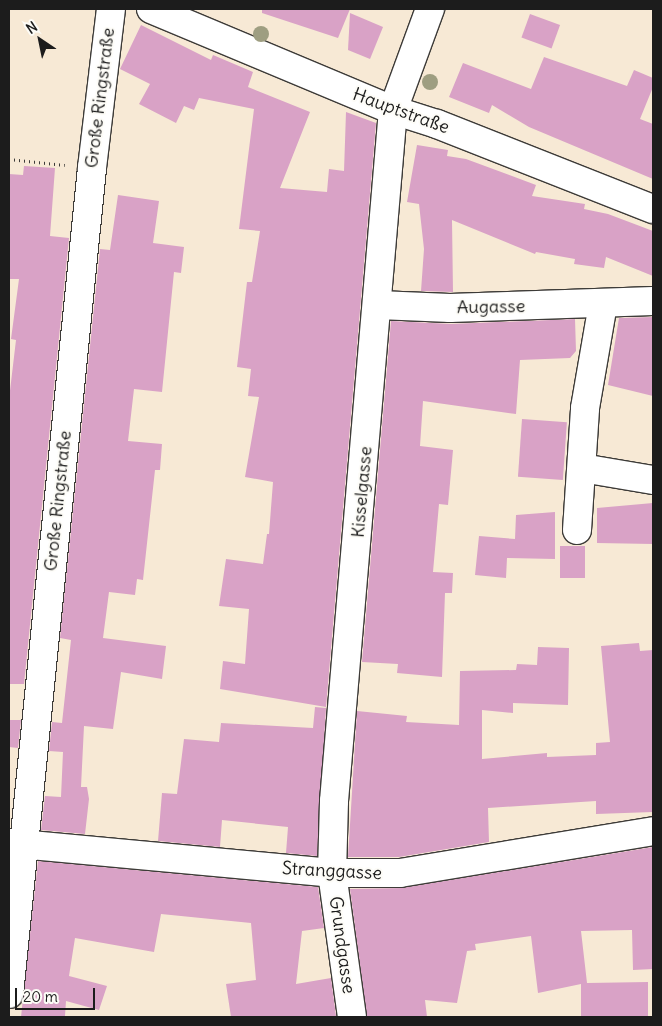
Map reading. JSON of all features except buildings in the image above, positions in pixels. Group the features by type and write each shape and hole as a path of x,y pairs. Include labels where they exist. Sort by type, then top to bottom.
{"street":[{"name":"Große Ringstraße","path":"9,994 16,844 111,9"},
{"name":"Hauptstraße","path":"151,9 393,110 437,124 653,209"},
{"name":"Kisselgasse","path":"332,873 334,801 378,305 393,110 430,9"},
{"name":"Augasse","path":"378,305 450,308 653,301"},
{"path":"577,530 584,408 603,304"},
{"path":"582,468 653,480"},
{"name":"Stranggasse","path":"16,844 332,873 400,873 653,831"},
{"name":"Grundgasse","path":"332,873 352,1017"}],"path":[{"path":"9,159 92,168"}]}
